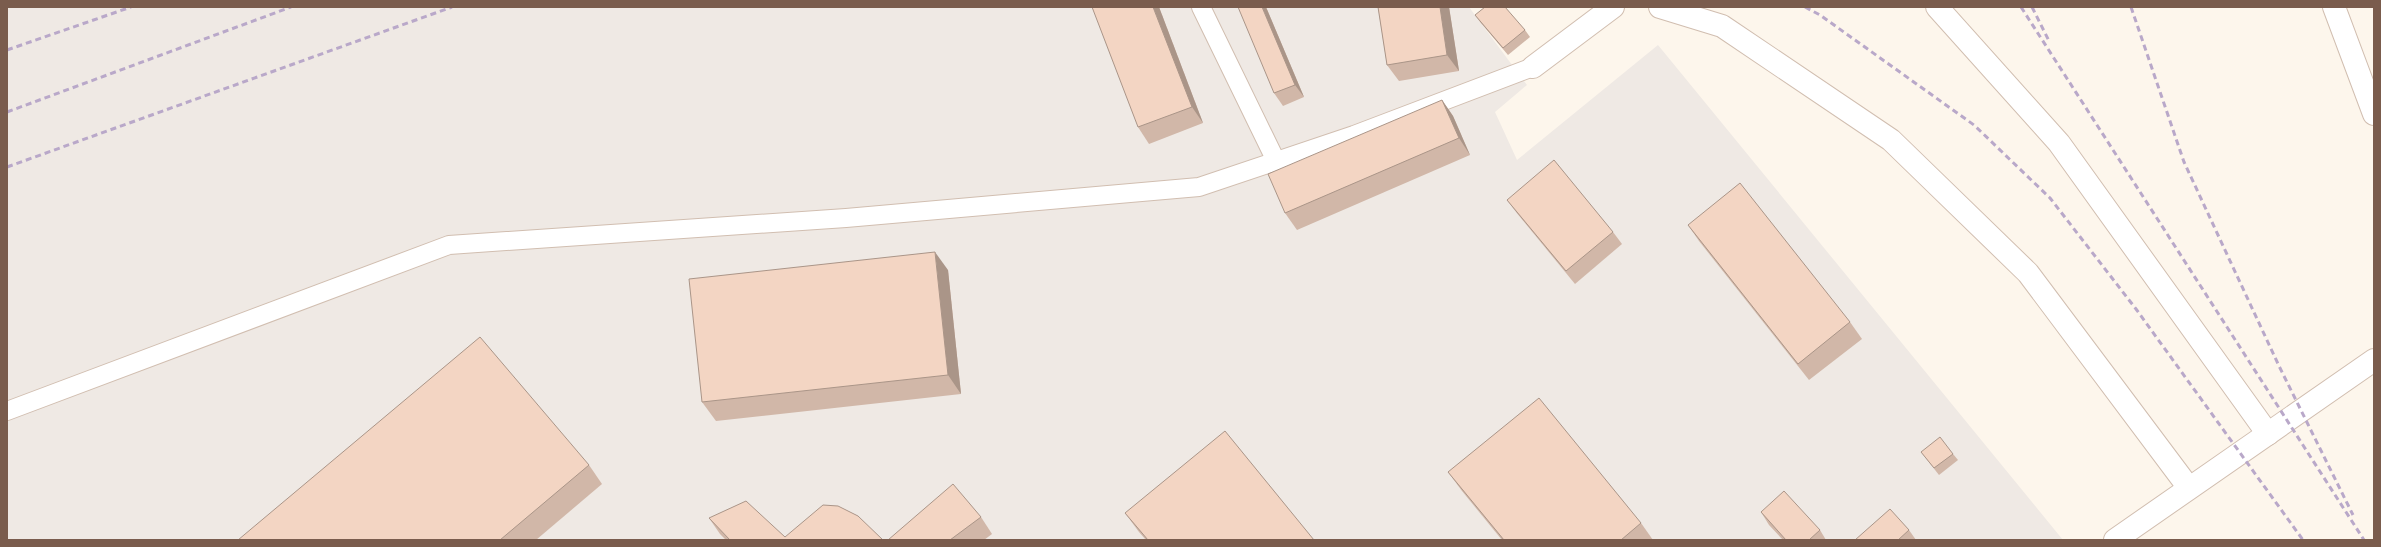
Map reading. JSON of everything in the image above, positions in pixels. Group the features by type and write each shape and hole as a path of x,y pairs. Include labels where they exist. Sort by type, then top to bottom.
{"street":[{"path":"1533,67 1613,7"},
{"path":"1660,7 1722,26 1891,140 2028,273 2190,488"},
{"path":"1938,7 2059,143 2268,434"},
{"path":"2334,7 2374,114"},
{"path":"2115,540 2374,360"}],"lane":[{"path":"1201,7 1276,161"},
{"path":"7,411 449,245 846,218 1199,187 1354,135 1533,67"}],"shaded area":[{"path":"7,7 1469,7 1527,85 1495,112 1517,160 1658,45 2063,540 7,540"}],"building":[{"path":"1092,7 1153,7 1192,107 1138,127"},
{"path":"1238,7 1262,7 1295,85 1274,93"},
{"path":"1378,7 1440,7 1447,55 1387,65"},
{"path":"1485,7 1505,7 1525,30 1503,48 1475,15"},
{"path":"1442,100 1459,138 1285,213 1268,174"},
{"path":"1554,160 1613,232 1566,271 1507,200"},
{"path":"1740,183 1850,322 1798,364 1688,225"},
{"path":"935,252 948,375 702,402 689,279"},
{"path":"480,337 589,465 500,540 238,540"},
{"path":"1539,398 1641,523 1621,540 1504,540 1448,472"},
{"path":"1225,431 1314,540 1148,540 1125,513"},
{"path":"1940,437 1953,454 1934,468 1921,452"},
{"path":"953,484 981,517 950,540 888,540"},
{"path":"1784,491 1820,530 1809,540 1786,540 1761,512"},
{"path":"746,501 785,537 823,505 838,506 858,516 883,540 730,540 709,518"},
{"path":"1890,509 1909,530 1898,540 1855,540"}],"railway":[{"path":"7,50 131,7"},
{"path":"7,112 291,7"},
{"path":"7,167 452,7"},
{"path":"1805,7 1820,15 1974,125 2050,198 2136,309 2303,540"},
{"path":"2021,7 2364,540"},
{"path":"2032,7 2049,41"},
{"path":"2131,7 2184,162 2279,366 2353,515"}]}
